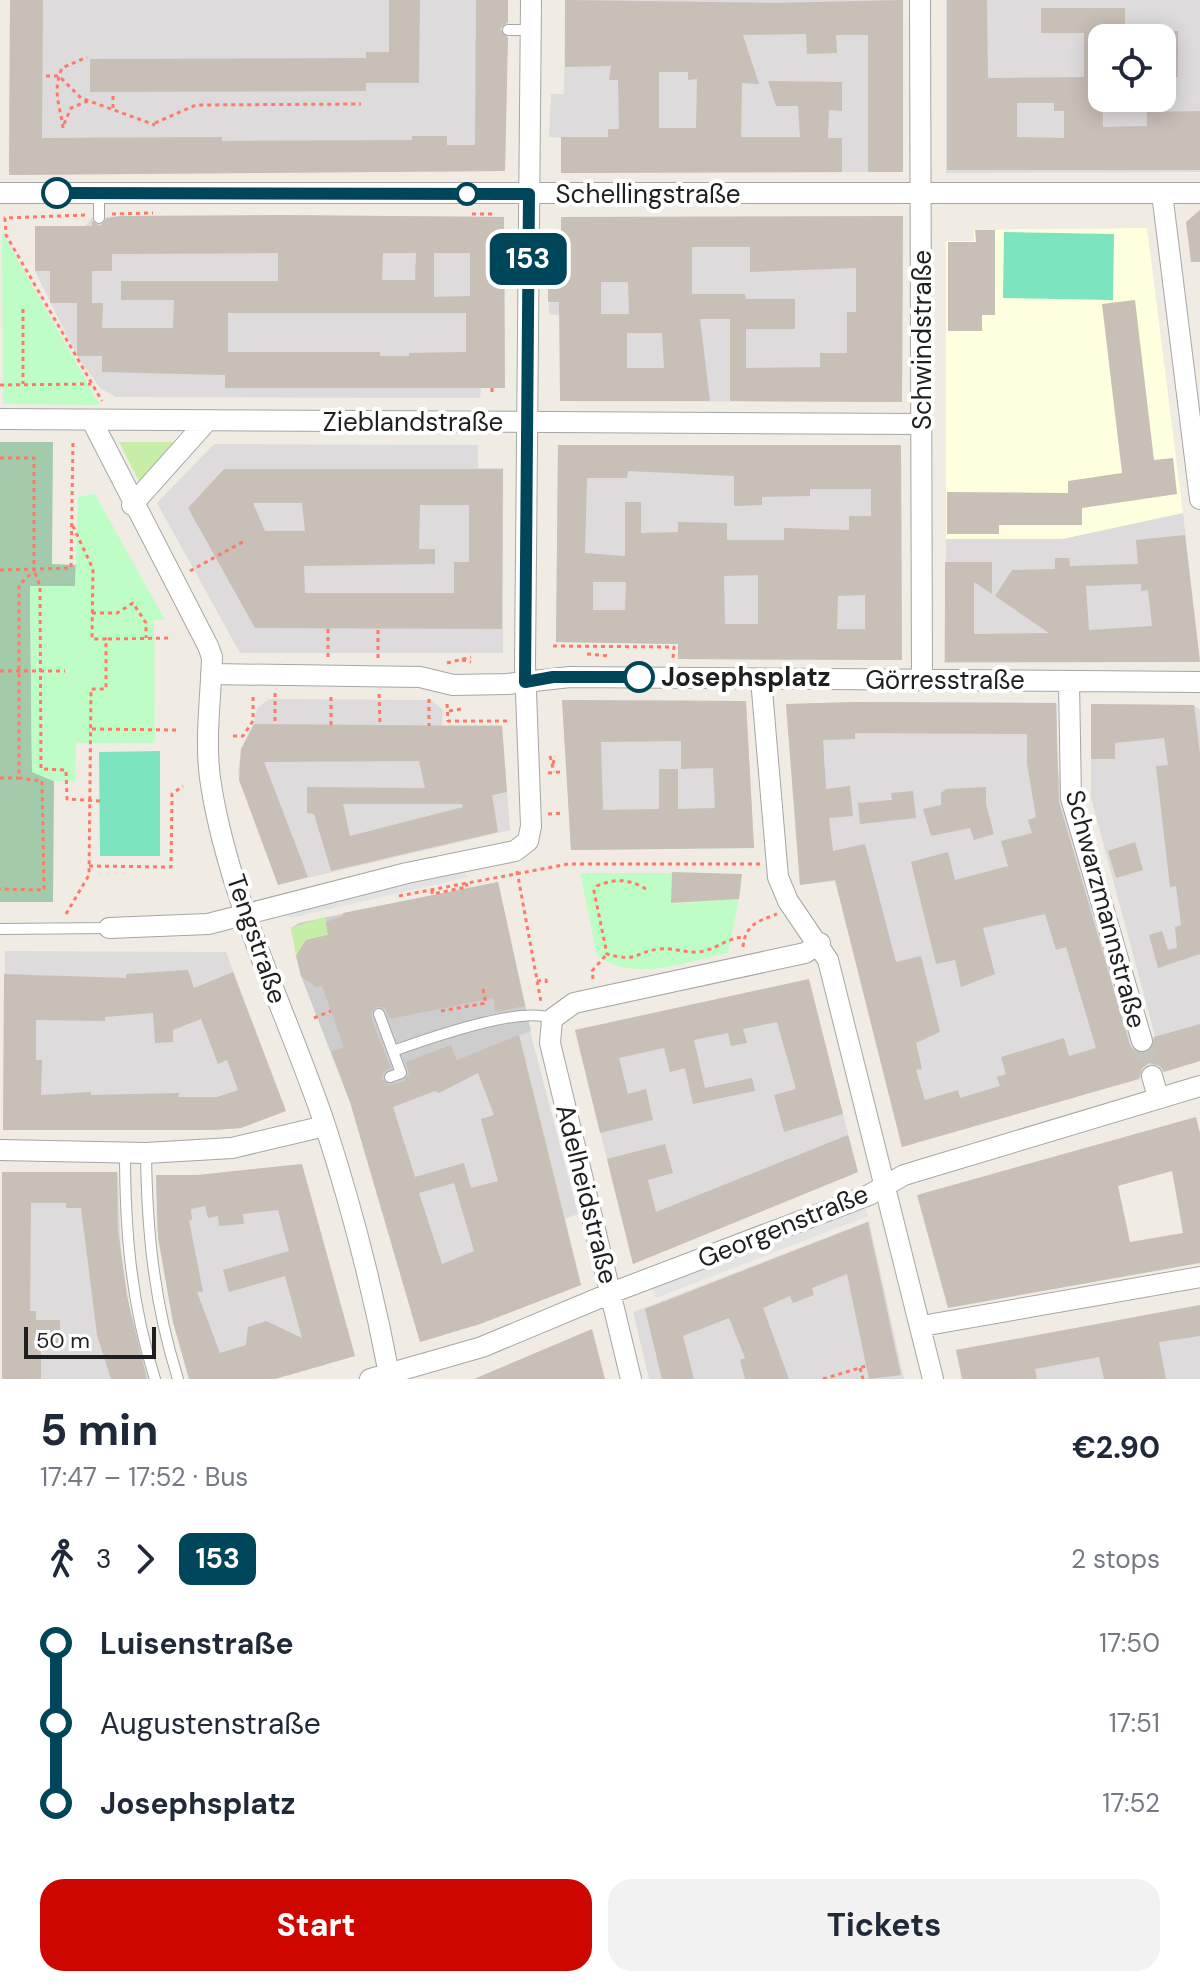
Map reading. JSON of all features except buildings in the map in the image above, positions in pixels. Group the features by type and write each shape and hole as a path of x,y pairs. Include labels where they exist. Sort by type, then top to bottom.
{"street":[{"path":"109,928 193,927 524,846 531,826 525,682 531,0"},
{"name":"Schwindstraße","path":"920,0 922,680"},
{"name":"Schellingstraße","path":"0,193 99,208 529,194 1200,193"},
{"path":"1162,193 1200,499"},
{"name":"Zieblandstraße","path":"0,419 922,424"},
{"name":"Tengstraße","path":"82,420 208,646 211,674 210,782 246,914 325,1126 363,1259 383,1377"},
{"path":"132,505 207,421"},
{"name":"Görresstraße","path":"211,674 420,677 453,685 570,677 1200,682"},
{"path":"761,679 776,863 788,901 820,943 828,960 933,1379"},
{"name":"Schwarzmannstraße","path":"1069,682 1071,798 1142,1041"},
{"path":"552,1015 574,1003 805,953 820,943"},
{"name":"Adelheidstraße","path":"552,1015 550,1043 631,1379"},
{"path":"1152,1076 1158,1097"},
{"name":"Georgenstraße","path":"383,1377 482,1347 611,1293 869,1195 904,1175 1200,1086"},
{"path":"0,1150 146,1153 232,1148 325,1126"},
{"path":"922,1326 1200,1277"}],"lane":[{"path":"508,30 530,30"},
{"path":"0,929 109,928"},
{"path":"379,1014 401,1073 390,1077"},
{"path":"393,1051 453,1030 552,1015"},
{"path":"125,1152 125,1231 139,1328 155,1379"},
{"path":"146,1153 147,1230 156,1296 178,1379"}],"path":[{"path":"87,57 62,68 59,76 55,98 63,128 71,108 88,101"},
{"path":"46,76 59,76 72,91 88,101 155,124 196,105 361,104"},
{"path":"113,92 113,109"},
{"path":"115,421 6,235 5,218 99,208 158,213"},
{"path":"459,214 500,213"},
{"path":"23,309 23,384"},
{"path":"0,385 91,384"},
{"path":"0,570 71,568 82,420"},
{"path":"0,458 34,458 34,571 40,586 41,769 66,770 67,799 100,801"},
{"path":"72,524 93,569 92,639 172,638"},
{"path":"172,580 246,540"},
{"path":"19,778 19,585 34,571"},
{"path":"92,613 117,613 133,603 146,623 146,638"},
{"path":"328,629 328,660"},
{"path":"378,629 378,660"},
{"path":"59,928 89,875 91,689 106,689 106,639"},
{"path":"553,646 674,647 673,662"},
{"path":"587,654 610,658 610,646"},
{"path":"443,664 471,660"},
{"path":"0,671 65,671"},
{"path":"233,736 243,736 253,721 253,693"},
{"path":"275,693 275,724"},
{"path":"331,694 331,725"},
{"path":"379,694 380,725"},
{"path":"429,695 429,726"},
{"path":"446,697 448,721 507,721"},
{"path":"507,710 508,735"},
{"path":"449,711 461,712"},
{"path":"91,729 177,730"},
{"path":"552,756 554,773"},
{"path":"0,778 42,781 44,890 0,889"},
{"path":"89,866 171,867 172,794 183,786"},
{"path":"392,898 568,864 776,863"},
{"path":"517,873 537,981 552,1015"},
{"path":"607,954 594,891 597,886 619,880 633,881 646,889"},
{"path":"432,890 432,894 447,892 467,887 466,883"},
{"path":"743,954 744,937 753,923 777,914"},
{"path":"607,954 631,959 664,948 694,953 727,939 744,937"},
{"path":"595,987 592,971 607,954"},
{"path":"537,981 546,980 547,986"},
{"path":"483,989 490,1023"},
{"path":"441,1011 486,1003"},
{"path":"314,1018 331,1011"},
{"path":"823,1379 866,1366"},
{"path":"860,1368 863,1379"}],"shaded area":[{"path":"10,0 508,0 505,171 9,175"},
{"path":"565,0 903,0 903,172 561,173 561,138 549,137 551,94 564,94"},
{"path":"946,0 1200,0 1200,172 946,173"},
{"path":"121,216 504,217 505,388 481,388 480,398 116,397 100,388 77,356 35,271 35,226 85,226 92,218"},
{"path":"903,216 902,402 560,401 560,315 549,314 548,261 561,260 561,217"},
{"path":"1147,228 1183,513 1062,539 946,539 946,241 974,241 974,230"},
{"path":"0,442 53,442 52,564 76,565 75,586 30,586 32,772 54,781 53,902 0,902"},
{"path":"214,444 478,445 478,468 503,468 503,653 240,653 157,503"},
{"path":"558,445 901,445 902,660 678,659 678,644 556,642"},
{"path":"1183,513 1200,662 944,663 946,539 1062,539"},
{"path":"269,699 431,700 443,710 442,726 502,725 510,830 278,885 238,771 241,749 254,724 257,708"},
{"path":"562,700 746,701 754,848 571,850"},
{"path":"1057,703 1057,764 1065,808 1133,1043 1155,1036 1091,798 1091,704 1194,705 1200,710 1200,1061 902,1147 835,881 800,885 786,704"},
{"path":"463,868 468,877 291,918 281,912"},
{"path":"498,882 531,1031 350,1102 301,976 291,928 299,923"},
{"path":"5,951 226,952 286,1111 241,1128 213,1130 3,1130"},
{"path":"754,991 819,1021 858,1172 633,1264 575,1030"},
{"path":"530,1031 578,1214 565,1219 581,1285 480,1324 420,1342 350,1102"},
{"path":"300,1164 355,1356 275,1379 189,1379 173,1322 157,1228 156,1175 198,1175"},
{"path":"2,1172 118,1172 121,1254 133,1330 149,1379 2,1379"},
{"path":"864,1205 868,1216 656,1298 652,1287"},
{"path":"869,1221 904,1379 649,1379 633,1312"},
{"path":"1200,1305 1200,1379 962,1379 956,1350"}],"green space":[{"path":"2,232 100,405 3,404"},
{"path":"1004,232 1114,234 1113,300 1003,298"},
{"path":"119,442 182,442 141,485"},
{"path":"95,494 165,620 154,620 155,743 76,743 75,781 54,781 32,772 30,586 75,586 78,497"},
{"path":"160,751 160,856 100,856 99,752"},
{"path":"580,873 672,873 671,904 739,899 728,953 661,968 627,968 611,964 597,955"},
{"path":"325,917 328,935 306,940 296,956 291,928"}],"tunnel":[{"path":"1142,1041 1152,1076"}],"bus line":[{"name":"153","path":"57,193 529,194 525,682 553,677 639,677"}],"place":[{"name":"Josephsplatz","path":"639,677"}]}
